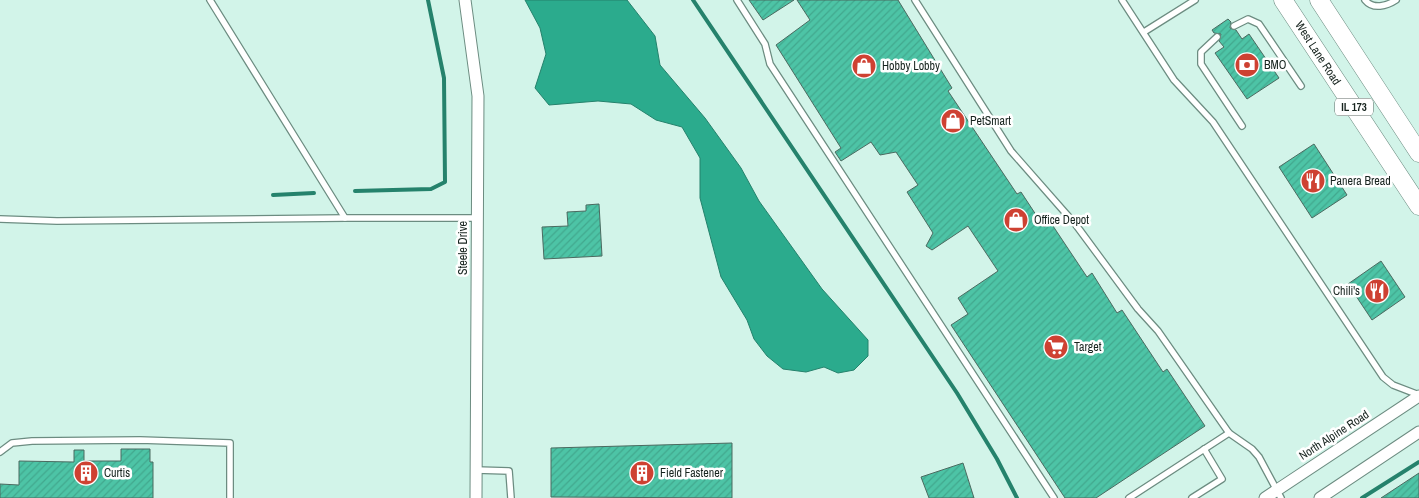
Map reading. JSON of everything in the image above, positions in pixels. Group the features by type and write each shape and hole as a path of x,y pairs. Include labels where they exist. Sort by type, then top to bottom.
{"main road":[{"name":"West Lane Road","path":"1283,2 1419,206"},
{"name":"IL 173","path":"1322,3 1419,153"}],"street":[{"name":"Steele Drive","path":"465,0 478,96 476,498"},
{"name":"North Alpine Road","path":"1265,498 1278,494 1419,396"},
{"path":"1320,498 1419,432"}],"lane":[{"path":"210,0 345,218"},
{"path":"737,0 765,44 770,64 1054,498"},
{"path":"915,0 1011,151 1076,225 1134,304 1158,331 1228,433 1252,449 1260,457 1278,494"},
{"path":"1122,0 1174,80 1213,122 1383,377 1393,386 1419,396"},
{"path":"1144,32 1195,0"},
{"path":"1365,0 1375,6 1384,6 1396,0"},
{"path":"1234,26 1248,19 1258,24 1301,86"},
{"path":"1217,37 1201,52 1201,64 1242,126"},
{"path":"0,219 57,221 477,218"},
{"path":"1129,498 1228,433"},
{"path":"0,452 12,444 32,440 140,440 230,443 230,498"},
{"path":"1192,498 1222,479 1204,449"},
{"path":"476,470 509,471 511,498"}],"shaded area":[{"path":"525,0 627,0 655,36 660,65 705,118 741,168 759,201 822,289 868,340 868,356 854,370 838,373 824,367 806,372 783,369 767,356 754,339 747,320 721,277 700,198 700,158 682,127 656,120 631,104 598,101 549,105 535,88 546,54 540,28"}],"building":[{"path":"749,0 794,0 763,20"},
{"path":"797,0 898,0 952,88 948,91 1017,194 1021,192 1044,227 1051,223 1087,277 1092,273 1117,313 1122,310 1163,372 1167,369 1205,426 1096,498 1065,498 951,325 968,314 958,298 998,271 968,226 932,250 926,246 933,233 907,192 918,185 896,152 880,155 871,142 841,161 835,152 841,148 776,45 810,20"},
{"name":"BMO","path":"1228,19 1231,22 1230,28 1236,30 1242,39 1249,34 1279,78 1247,99 1215,53 1224,47 1219,41 1221,34 1214,33 1212,30"},
{"name":"Panera Bread","path":"1314,144 1347,195 1312,218 1279,167"},
{"path":"599,204 602,256 544,259 542,227 568,226 567,212 586,211 586,205"},
{"name":"Chili's","path":"1381,261 1405,297 1372,320 1348,284"},
{"name":"Field Fastener","path":"732,443 732,498 551,497 551,448"},
{"name":"Curtis","path":"121,449 150,449 150,462 153,462 153,498 0,498 0,484 19,485 19,461 74,462 74,450 84,450 84,461 121,461"},
{"path":"963,463 974,498 929,498 921,477"},
{"path":"1419,473 1419,498 1381,498"}],"waterway":[{"path":"355,191 431,189 445,182 444,78 428,0"},
{"path":"693,0 957,393 997,459 1017,498"},
{"path":"273,195 314,193"},
{"path":"1362,498 1419,462"}],"place":[{"name":"BMO","path":"1247,65"},
{"name":"Hobby Lobby","path":"864,66"},
{"name":"PetSmart","path":"953,121"},
{"name":"Panera Bread","path":"1313,181"},
{"name":"Office Depot","path":"1016,220"},
{"name":"Chili's","path":"1377,291"},
{"name":"Target","path":"1056,347"},
{"name":"Curtis","path":"86,473"},
{"name":"Field Fastener","path":"642,473"}]}
